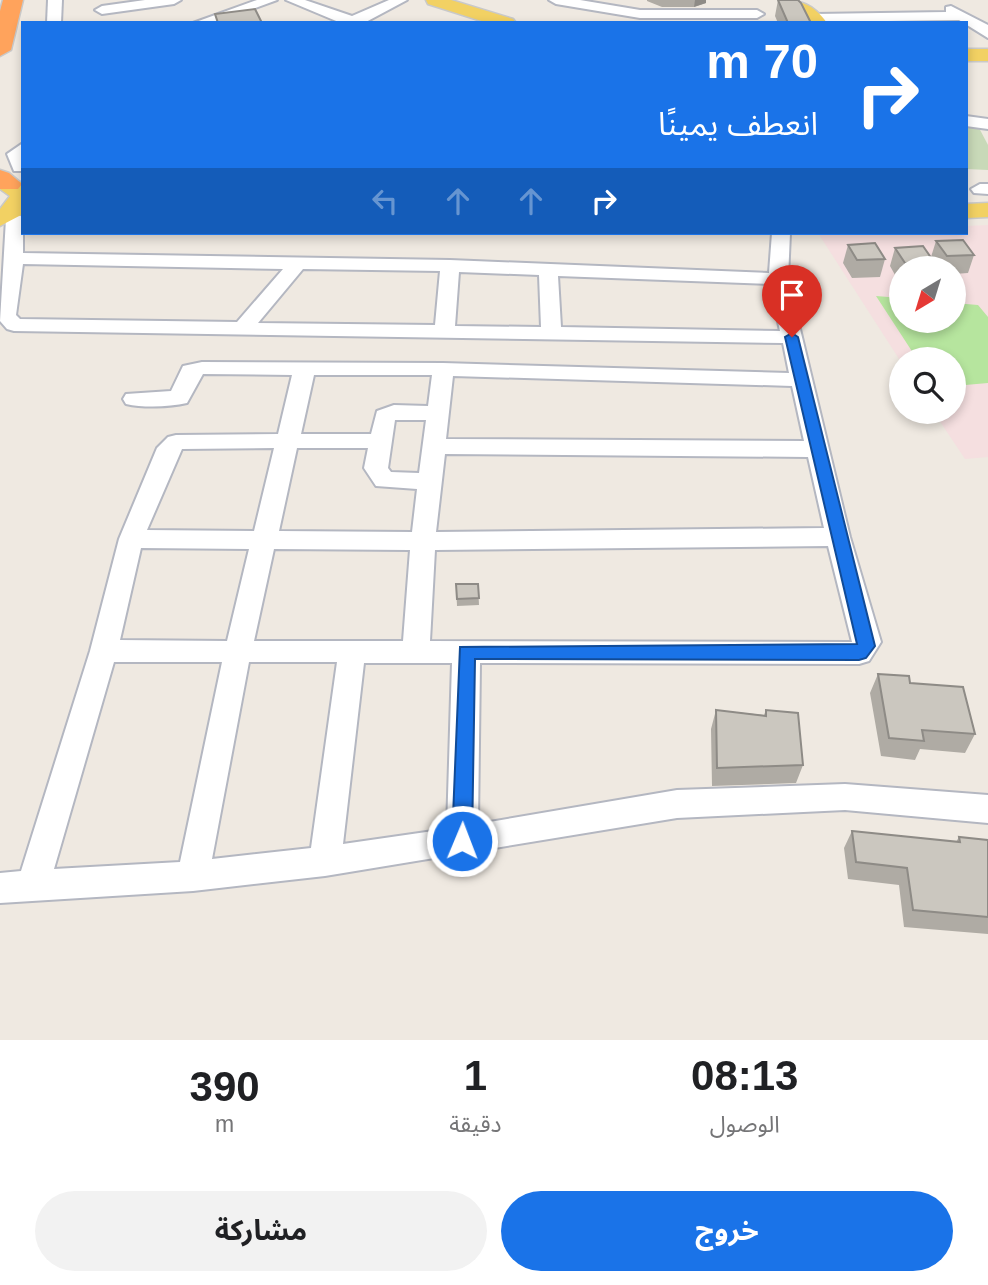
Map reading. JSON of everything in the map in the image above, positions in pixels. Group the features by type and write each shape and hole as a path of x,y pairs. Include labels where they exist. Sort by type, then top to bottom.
{"highway":[{"path":"0,50 13,0"}],"main road":[{"path":"412,0 478,21"},
{"path":"434,0 501,21"},
{"path":"792,3 817,20"},
{"path":"968,49 988,49"},
{"path":"968,55 988,55"},
{"path":"9,220 19,203 12,180"}],"street":[{"path":"54,21 55,0"},
{"path":"207,21 270,0"},
{"path":"293,0 349,21"},
{"path":"354,21 400,0"},
{"path":"556,0 640,14 759,16 792,3"},
{"path":"738,0 759,16"},
{"path":"931,0 987,30"},
{"path":"102,11 168,1"},
{"path":"577,21 581,4"},
{"path":"817,20 862,14 964,16"},
{"path":"968,121 988,124"},
{"path":"12,180 15,154 21,150"},
{"path":"9,220 14,258 6,316 14,325 792,337"},
{"path":"104,651 859,653 867,642 838,537 820,449 778,279 780,235"},
{"path":"14,258 450,266 778,279"},
{"path":"243,328 297,264"},
{"path":"445,330 450,266"},
{"path":"548,270 551,332"},
{"path":"134,399 179,398 190,372 195,368 443,369 802,380"},
{"path":"193,876 239,650 305,368"},
{"path":"416,650 423,541 432,482 433,446 443,369"},
{"path":"432,482 391,481 378,475 379,441 388,413 437,413"},
{"path":"33,884 104,651 131,539 163,455 176,442 379,441"},
{"path":"433,446 820,449"},
{"path":"131,539 266,542 838,537"},
{"path":"325,861 352,651"},
{"path":"462,841 466,652"},
{"path":"0,888 193,876 325,861 462,841 677,804 845,797 988,809"}],"shaded area":[{"path":"988,225 988,457 965,459 942,424 966,424 966,347 891,347 819,235 968,235 968,226"}],"green space":[{"path":"968,126 978,126 988,145 988,170 968,169"},
{"path":"876,296 889,297 889,316"},
{"path":"966,304 978,305 988,317 988,383 966,385 966,347 909,347 900,333 966,333"}],"building":[{"path":"778,0 798,0 810,21 787,21"},
{"path":"255,9 261,21 217,21 215,14"},
{"path":"963,240 974,255 947,256 936,241"},
{"path":"875,243 885,259 857,260 848,245"},
{"path":"923,246 930,256 900,256 895,248"},
{"path":"456,584 478,584 479,598 457,599"},
{"path":"878,674 909,676 910,683 963,687 975,734 922,730 924,741 889,738"},
{"path":"716,710 766,716 766,710 798,713 803,765 717,768"},
{"path":"852,831 960,842 959,837 988,840 988,917 913,910 907,868 856,862"}],"route":[{"path":"462,841 466,652 859,653 866,646 792,337"}]}
